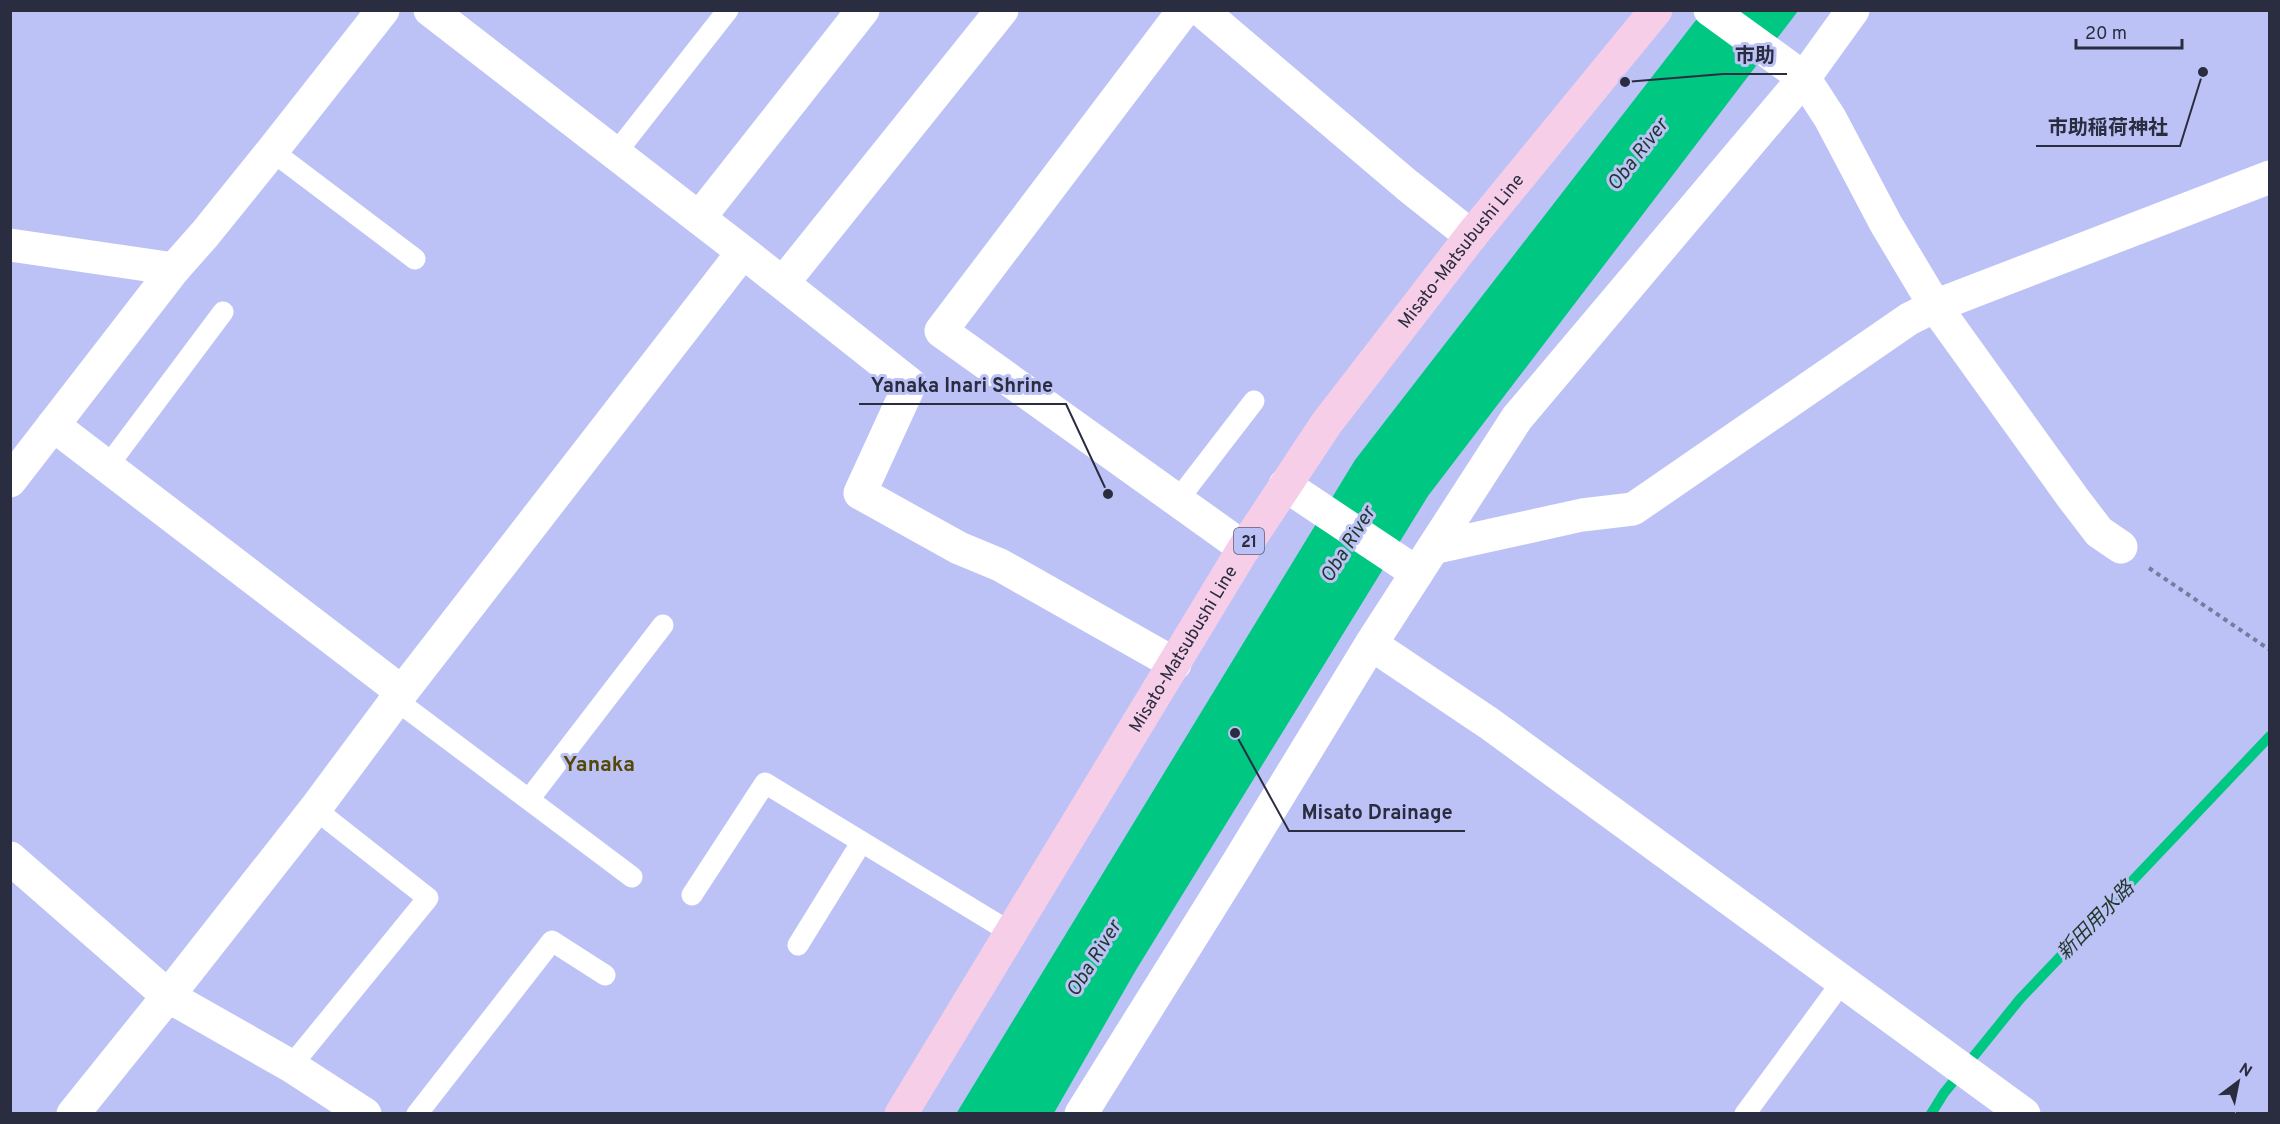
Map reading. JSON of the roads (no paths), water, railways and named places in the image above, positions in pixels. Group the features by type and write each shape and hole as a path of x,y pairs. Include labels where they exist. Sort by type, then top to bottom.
{"main road":[{"name":"Misato-Matsubushi Line","path":"901,1113 1244,548 1297,493 1361,378 1471,236 1656,10"}],"street":[{"path":"16,463 53,425 174,269 272,151 383,10"},
{"path":"430,10 466,22 615,154 910,384 860,493 959,548 1000,565 1174,664"},
{"path":"699,218 862,10"},
{"path":"783,283 1002,10"},
{"path":"1184,10 941,331 1244,548"},
{"path":"1201,10 1407,185 1471,236"},
{"path":"1710,10 1796,72 1825,109 1886,224 1935,306 2099,532 2121,548"},
{"path":"1081,1113 1371,644 1417,561 1517,418 1796,72 1853,10"},
{"path":"1297,493 1417,561 1582,515 1633,509 1909,319 1935,306 2270,177"},
{"path":"10,245 174,269"},
{"path":"73,1113 315,809 399,695 743,252"},
{"path":"53,425 399,695"},
{"path":"1371,644 1490,724 2024,1113"},
{"path":"10,858 168,996 291,1066 365,1113"}],"lane":[{"path":"615,154 728,10"},
{"path":"272,151 415,259"},
{"path":"107,467 224,312"},
{"path":"1177,501 1254,401"},
{"path":"530,798 663,625"},
{"path":"399,695 632,877"},
{"path":"692,896 765,783 1010,932"},
{"path":"291,1066 428,898 315,809"},
{"path":"798,945 861,843"},
{"path":"417,1113 552,941 604,975"},
{"path":"1745,1113 1842,982"}],"water":[{"name":"Oba River","path":"1703,11 1798,11 1428,496 1136,970 1054,1113 956,1114 1355,460"}],"waterway":[{"name":"新田用水路","path":"1931,1114 1944,1093 2020,999 2270,736"}],"place":[{"name":"市助稲荷神社","path":"2203,72"},
{"name":"市助","path":"1625,82"},
{"name":"Yanaka Inari Shrine","path":"1108,494"},
{"name":"Misato Drainage","path":"1235,733"}],"district":[{"name":"Yanaka","path":"599,764"}]}
